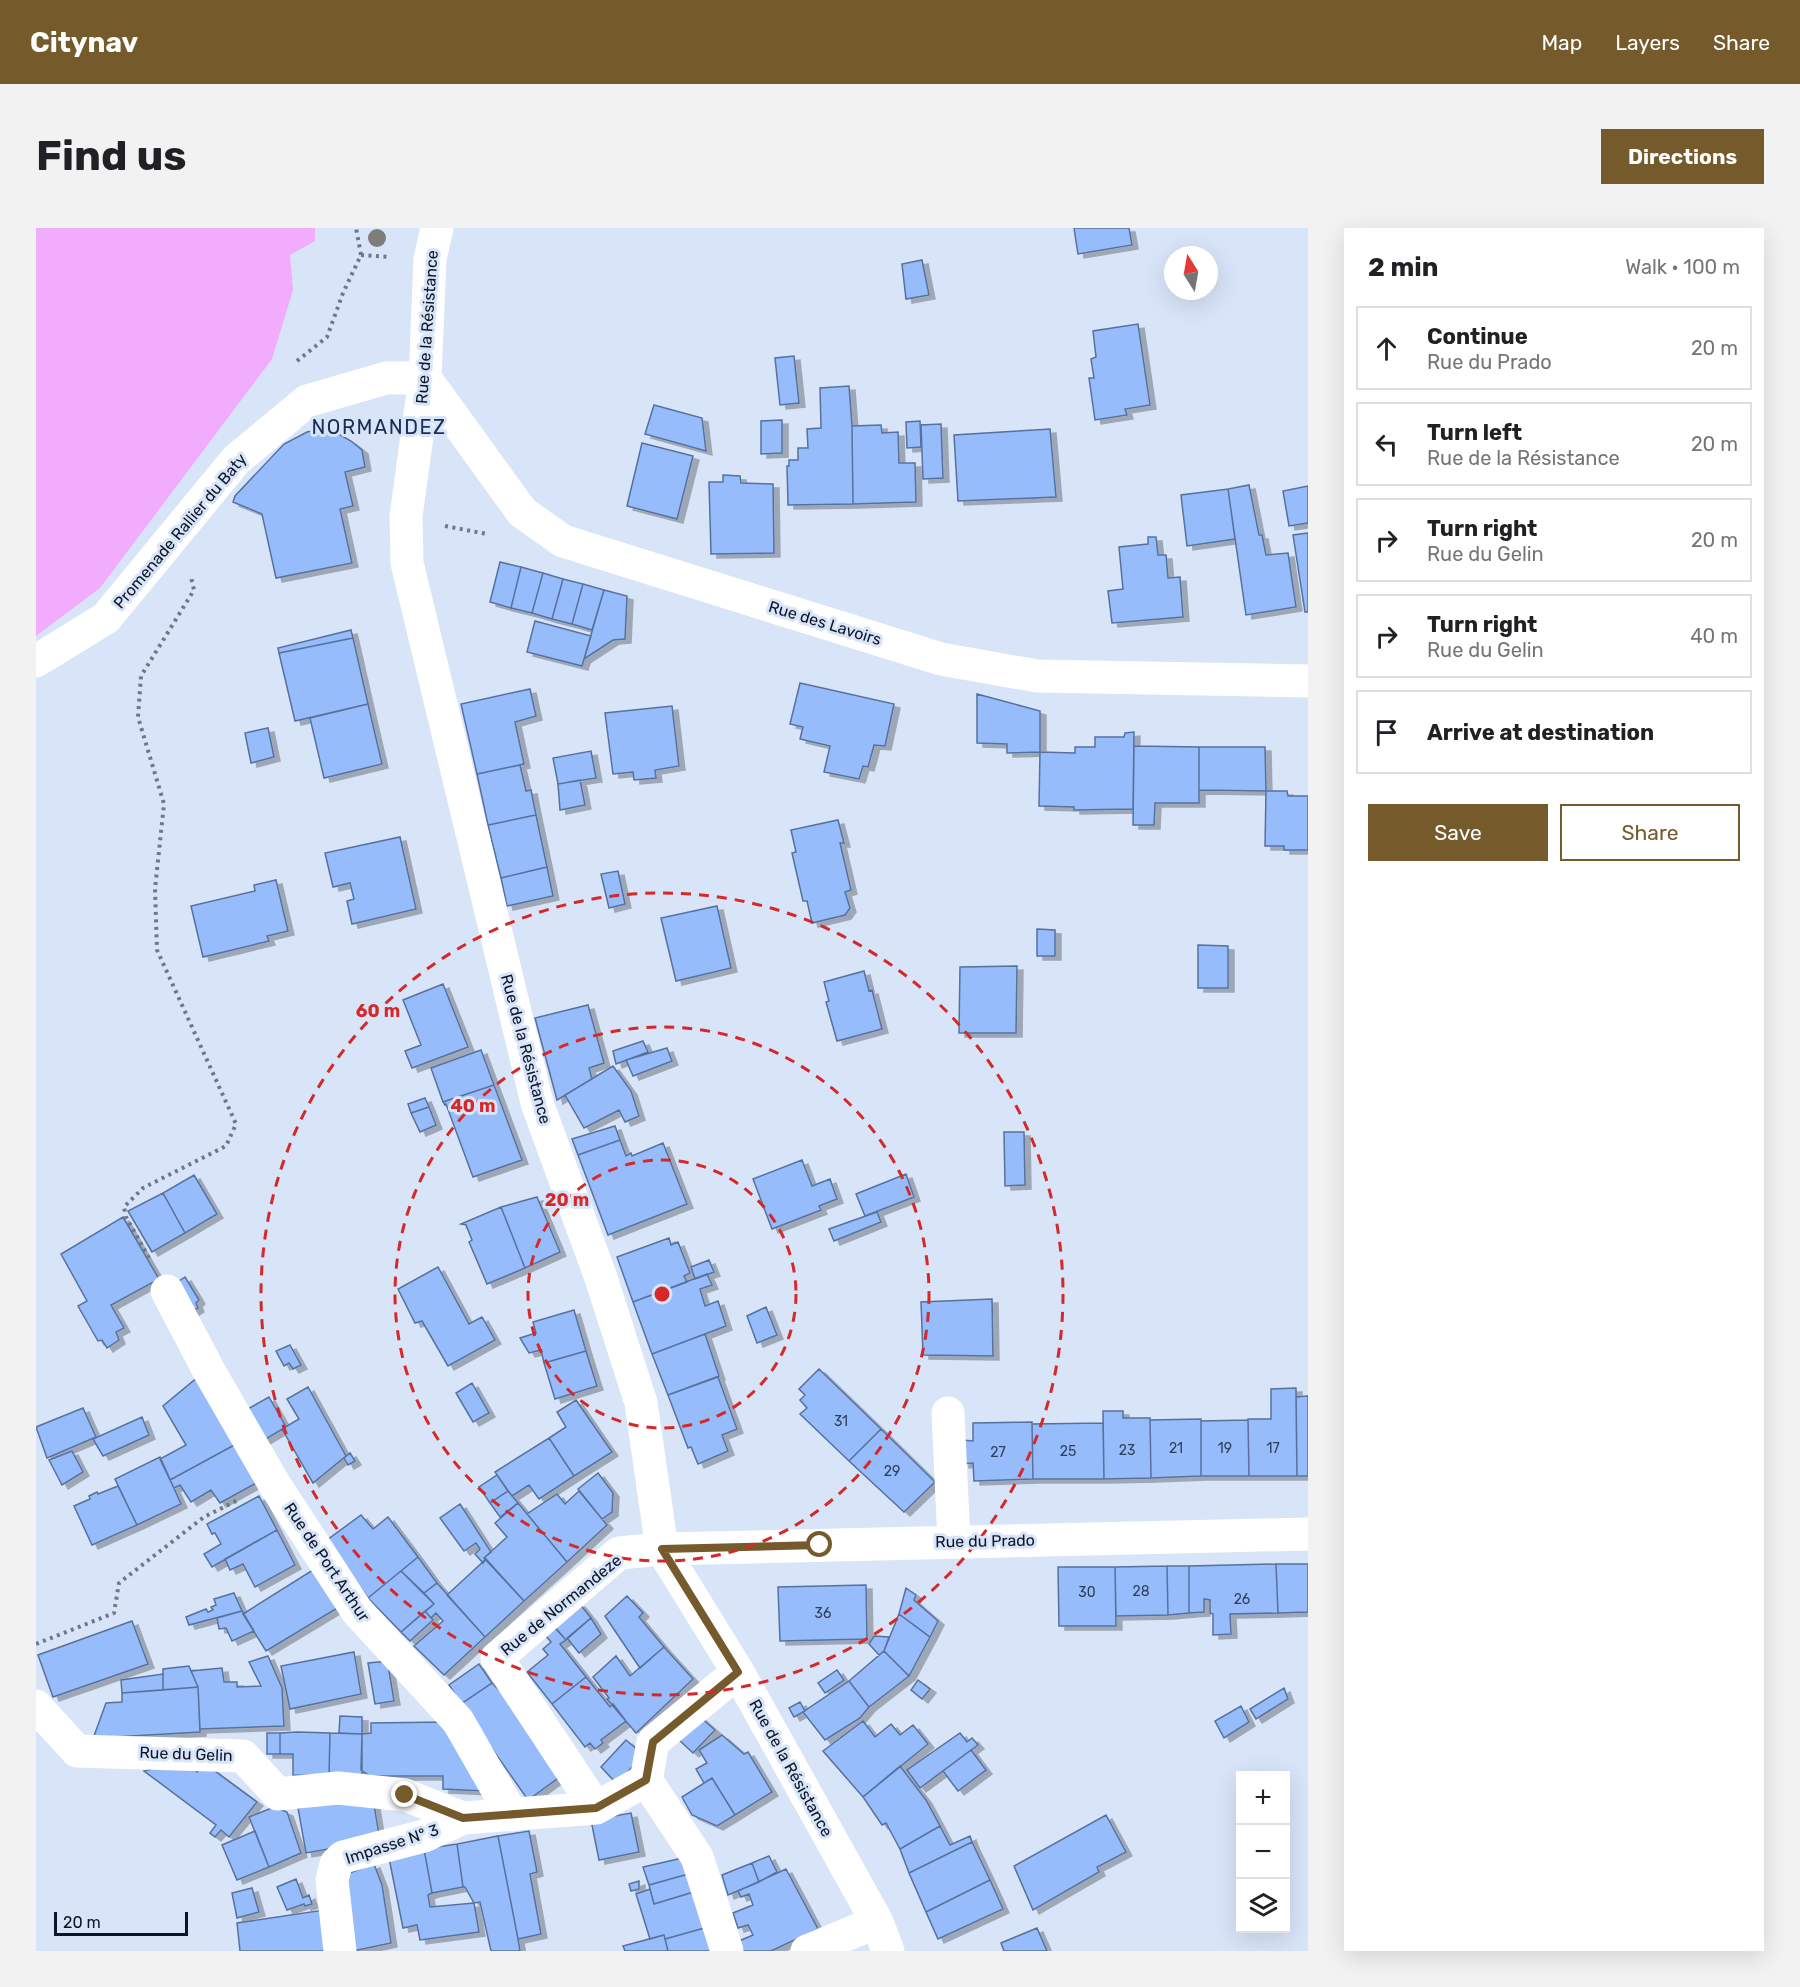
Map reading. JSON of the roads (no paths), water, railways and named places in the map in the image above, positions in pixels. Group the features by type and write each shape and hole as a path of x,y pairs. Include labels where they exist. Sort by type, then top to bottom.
{"street":[{"name":"Rue de la Résistance","path":"436,228 430,259 425,378 406,516 407,564 537,1103 601,1278 641,1403 662,1549 738,1672 883,1937"},
{"name":"Promenade Rallier du Baty","path":"36,661 106,618 236,460 307,401 386,378 425,378"},
{"name":"Rue des Lavoirs","path":"425,378 522,512 563,541 941,659 1037,676 1308,681"},
{"name":"Rue de Port Arthur","path":"167,1292 209,1371 273,1482 357,1611 458,1721 512,1815"},
{"path":"948,1413 954,1542"},
{"name":"Rue du Prado","path":"662,1549 1308,1533"},
{"name":"Rue de Normandeze","path":"596,1808 497,1658 619,1553 662,1549"},
{"path":"727,1951 697,1857 646,1780 653,1742 738,1672"},
{"name":"Rue du Gelin","path":"36,1706 77,1751 243,1756 278,1794 338,1788 405,1795 463,1818 596,1808 646,1780"},
{"name":"Impasse N° 3","path":"340,1951 332,1880 336,1864 343,1857 424,1836 463,1818"},
{"path":"807,1951 883,1937"}],"district":[{"name":"NORMANDEZ","path":"379,427"}]}
